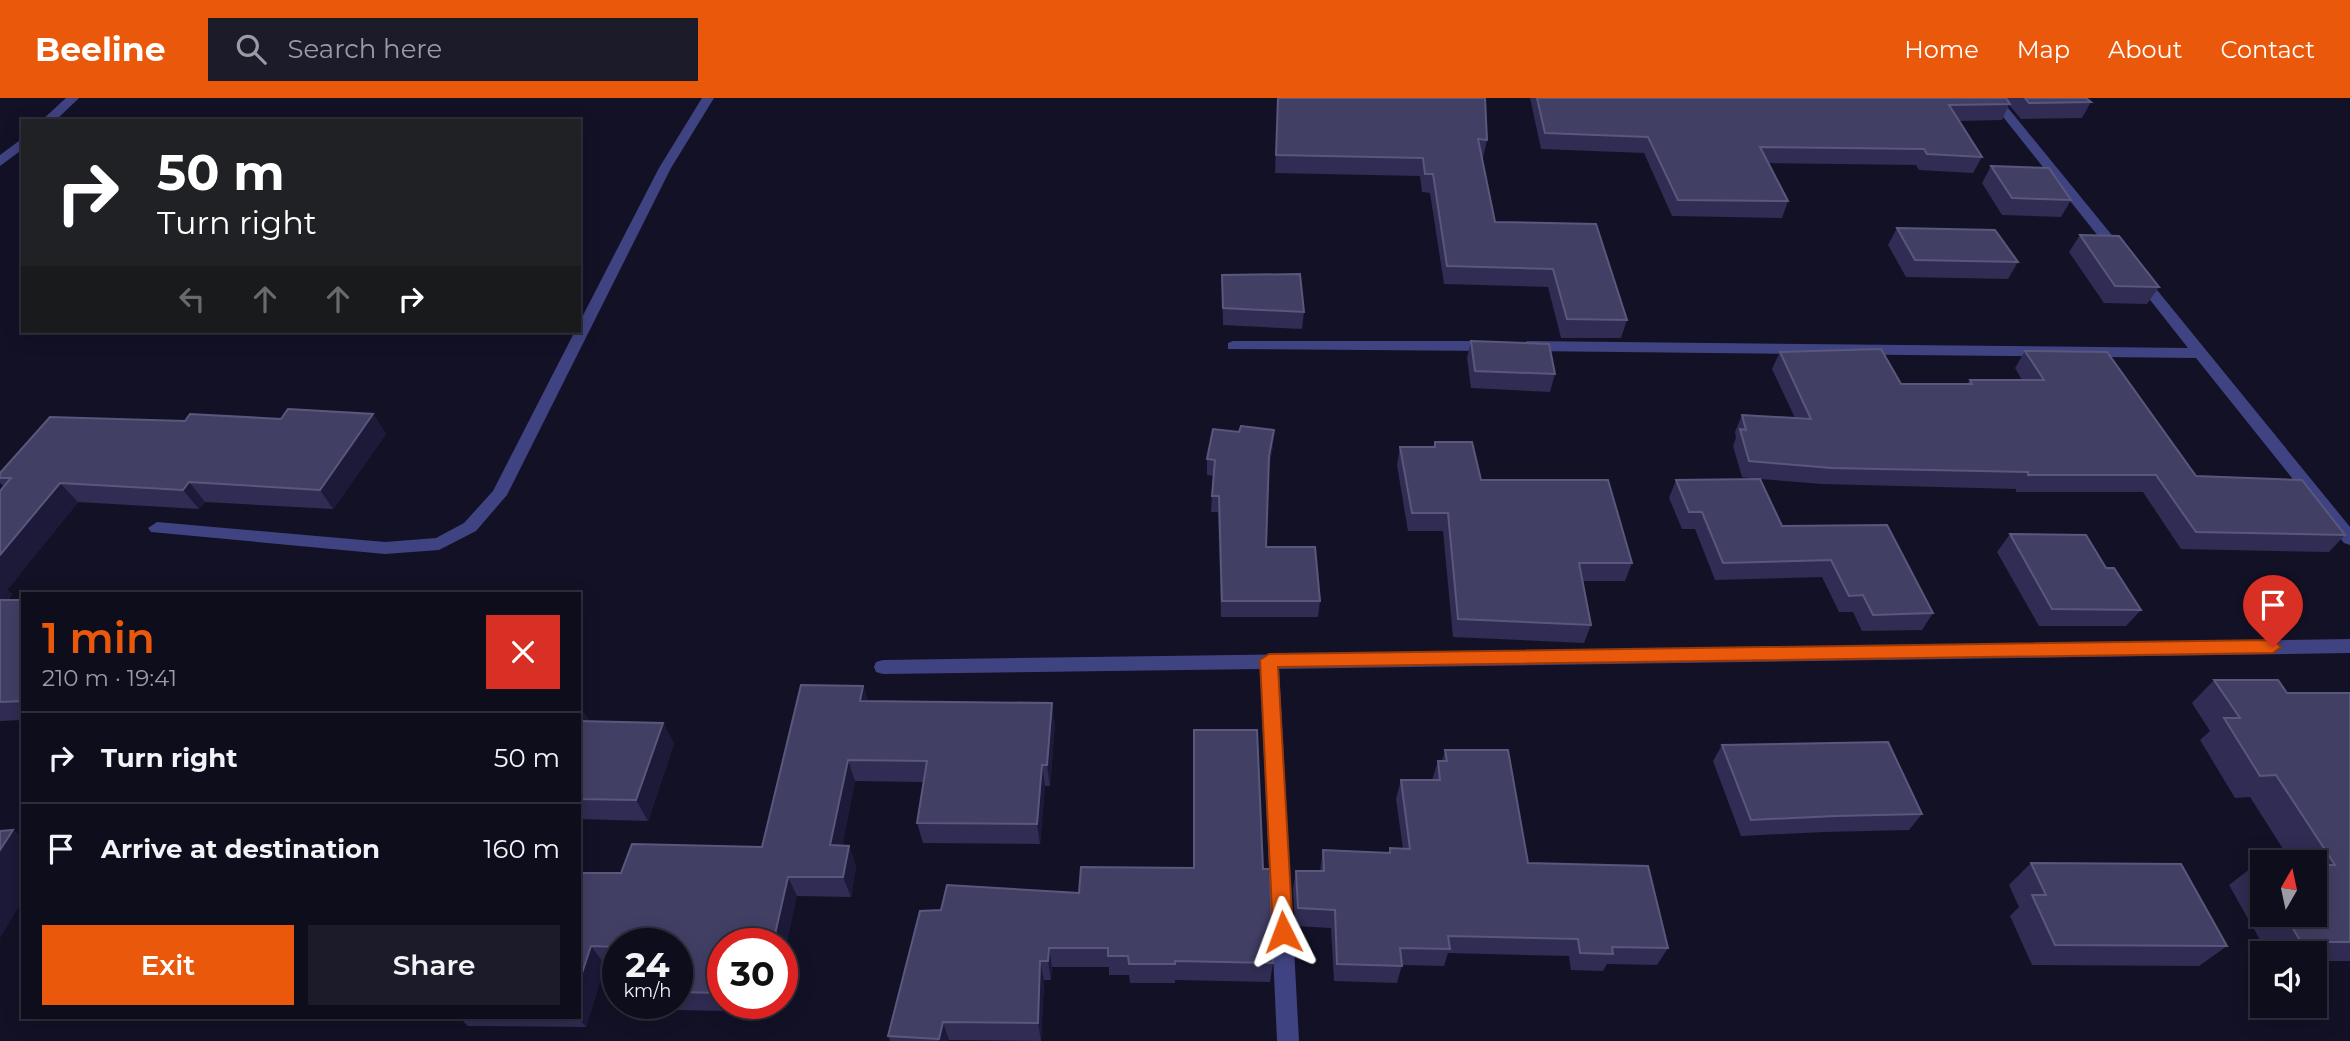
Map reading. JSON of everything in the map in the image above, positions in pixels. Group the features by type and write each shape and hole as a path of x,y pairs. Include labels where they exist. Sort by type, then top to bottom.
{"street":[{"path":"49,119 73,98"},
{"path":"157,528 385,548 439,544 470,527 499,495 665,168 708,98"},
{"path":"1994,98 2350,539"},
{"path":"0,162 21,144"},
{"path":"1233,346 2200,353"},
{"path":"883,667 2350,646"},
{"path":"1269,660 1288,1041"}],"building":[{"path":"1278,98 1485,98 1487,140 1478,139 1495,222 1596,224 1627,320 1567,319 1553,269 1447,266 1433,174 1425,174 1423,158 1276,155"},
{"path":"1537,98 2006,98 2010,104 1949,105 1982,157 1927,154 1924,149 1760,147 1788,201 1678,200 1648,137 1545,133"},
{"path":"2025,98 2086,98 2091,102 2029,103"},
{"path":"1991,166 2049,168 2071,200 2012,198"},
{"path":"1897,228 1995,230 2018,262 1915,260"},
{"path":"2080,235 2119,236 2159,287 2115,286"},
{"path":"1300,274 1304,312 1223,308 1222,275"},
{"path":"1471,341 1549,344 1555,374 1475,371"},
{"path":"1881,349 1901,384 2044,380 2025,351 2107,352 2196,476 2302,480 2345,535 2196,532 2156,475 2028,475 2028,472 1831,468 1749,461 1740,429 1746,430 1742,415 1811,419 1780,352"},
{"path":"288,409 373,414 320,490 189,482 183,490 60,483 0,555 0,491 11,478 0,478 0,473 50,417 185,421 190,414 281,419"},
{"path":"1241,426 1274,430 1269,456 1266,547 1315,547 1320,601 1222,601 1219,496 1212,496 1215,460 1207,459 1213,429 1239,432"},
{"path":"1435,442 1472,442 1481,480 1608,480 1632,563 1579,563 1591,625 1458,619 1448,513 1412,513 1400,447 1435,447"},
{"path":"1760,479 1782,526 1887,525 1933,613 1873,615 1863,595 1849,596 1831,560 1723,563 1702,512 1689,512 1676,480"},
{"path":"2010,534 2086,535 2106,568 2114,568 2141,610 2052,609"},
{"path":"0,600 21,600 21,701 0,702"},
{"path":"2214,680 2278,680 2287,693 2350,693 2350,942 2300,941 2293,928 2328,928 2328,865 2335,865 2328,850 2325,850 2276,775 2260,776 2224,718 2240,718"},
{"path":"801,685 863,686 860,701 1052,703 1047,765 1042,765 1037,824 917,823 927,761 848,760 830,845 849,846 843,877 788,877 776,928 707,928 707,993 693,992 693,928 602,928 602,946 591,946 581,976 581,873 621,873 632,844 762,847"},
{"path":"581,721 663,723 636,800 581,799"},
{"path":"1194,730 1257,730 1263,869 1270,869 1273,963 1175,961 1175,964 1129,964 1128,956 1108,956 1108,948 1049,948 1048,961 1040,961 1038,1023 943,1022 939,1039 888,1036 920,911 941,910 947,885 1079,893 1081,867 1194,868"},
{"path":"1888,742 1922,814 1751,820 1722,745"},
{"path":"1445,750 1508,750 1528,863 1648,866 1668,948 1612,947 1613,954 1580,953 1578,939 1448,936 1450,949 1400,948 1402,966 1337,964 1335,910 1298,908 1296,871 1324,871 1323,850 1390,853 1390,848 1410,849 1401,780 1440,780 1438,761 1447,761"},
{"path":"13,830 0,850 0,831"},
{"path":"2031,863 2181,864 2227,946 2055,945 2032,895 2046,895"}],"route":[{"path":"1283,932 1269,660 2273,647"}]}
